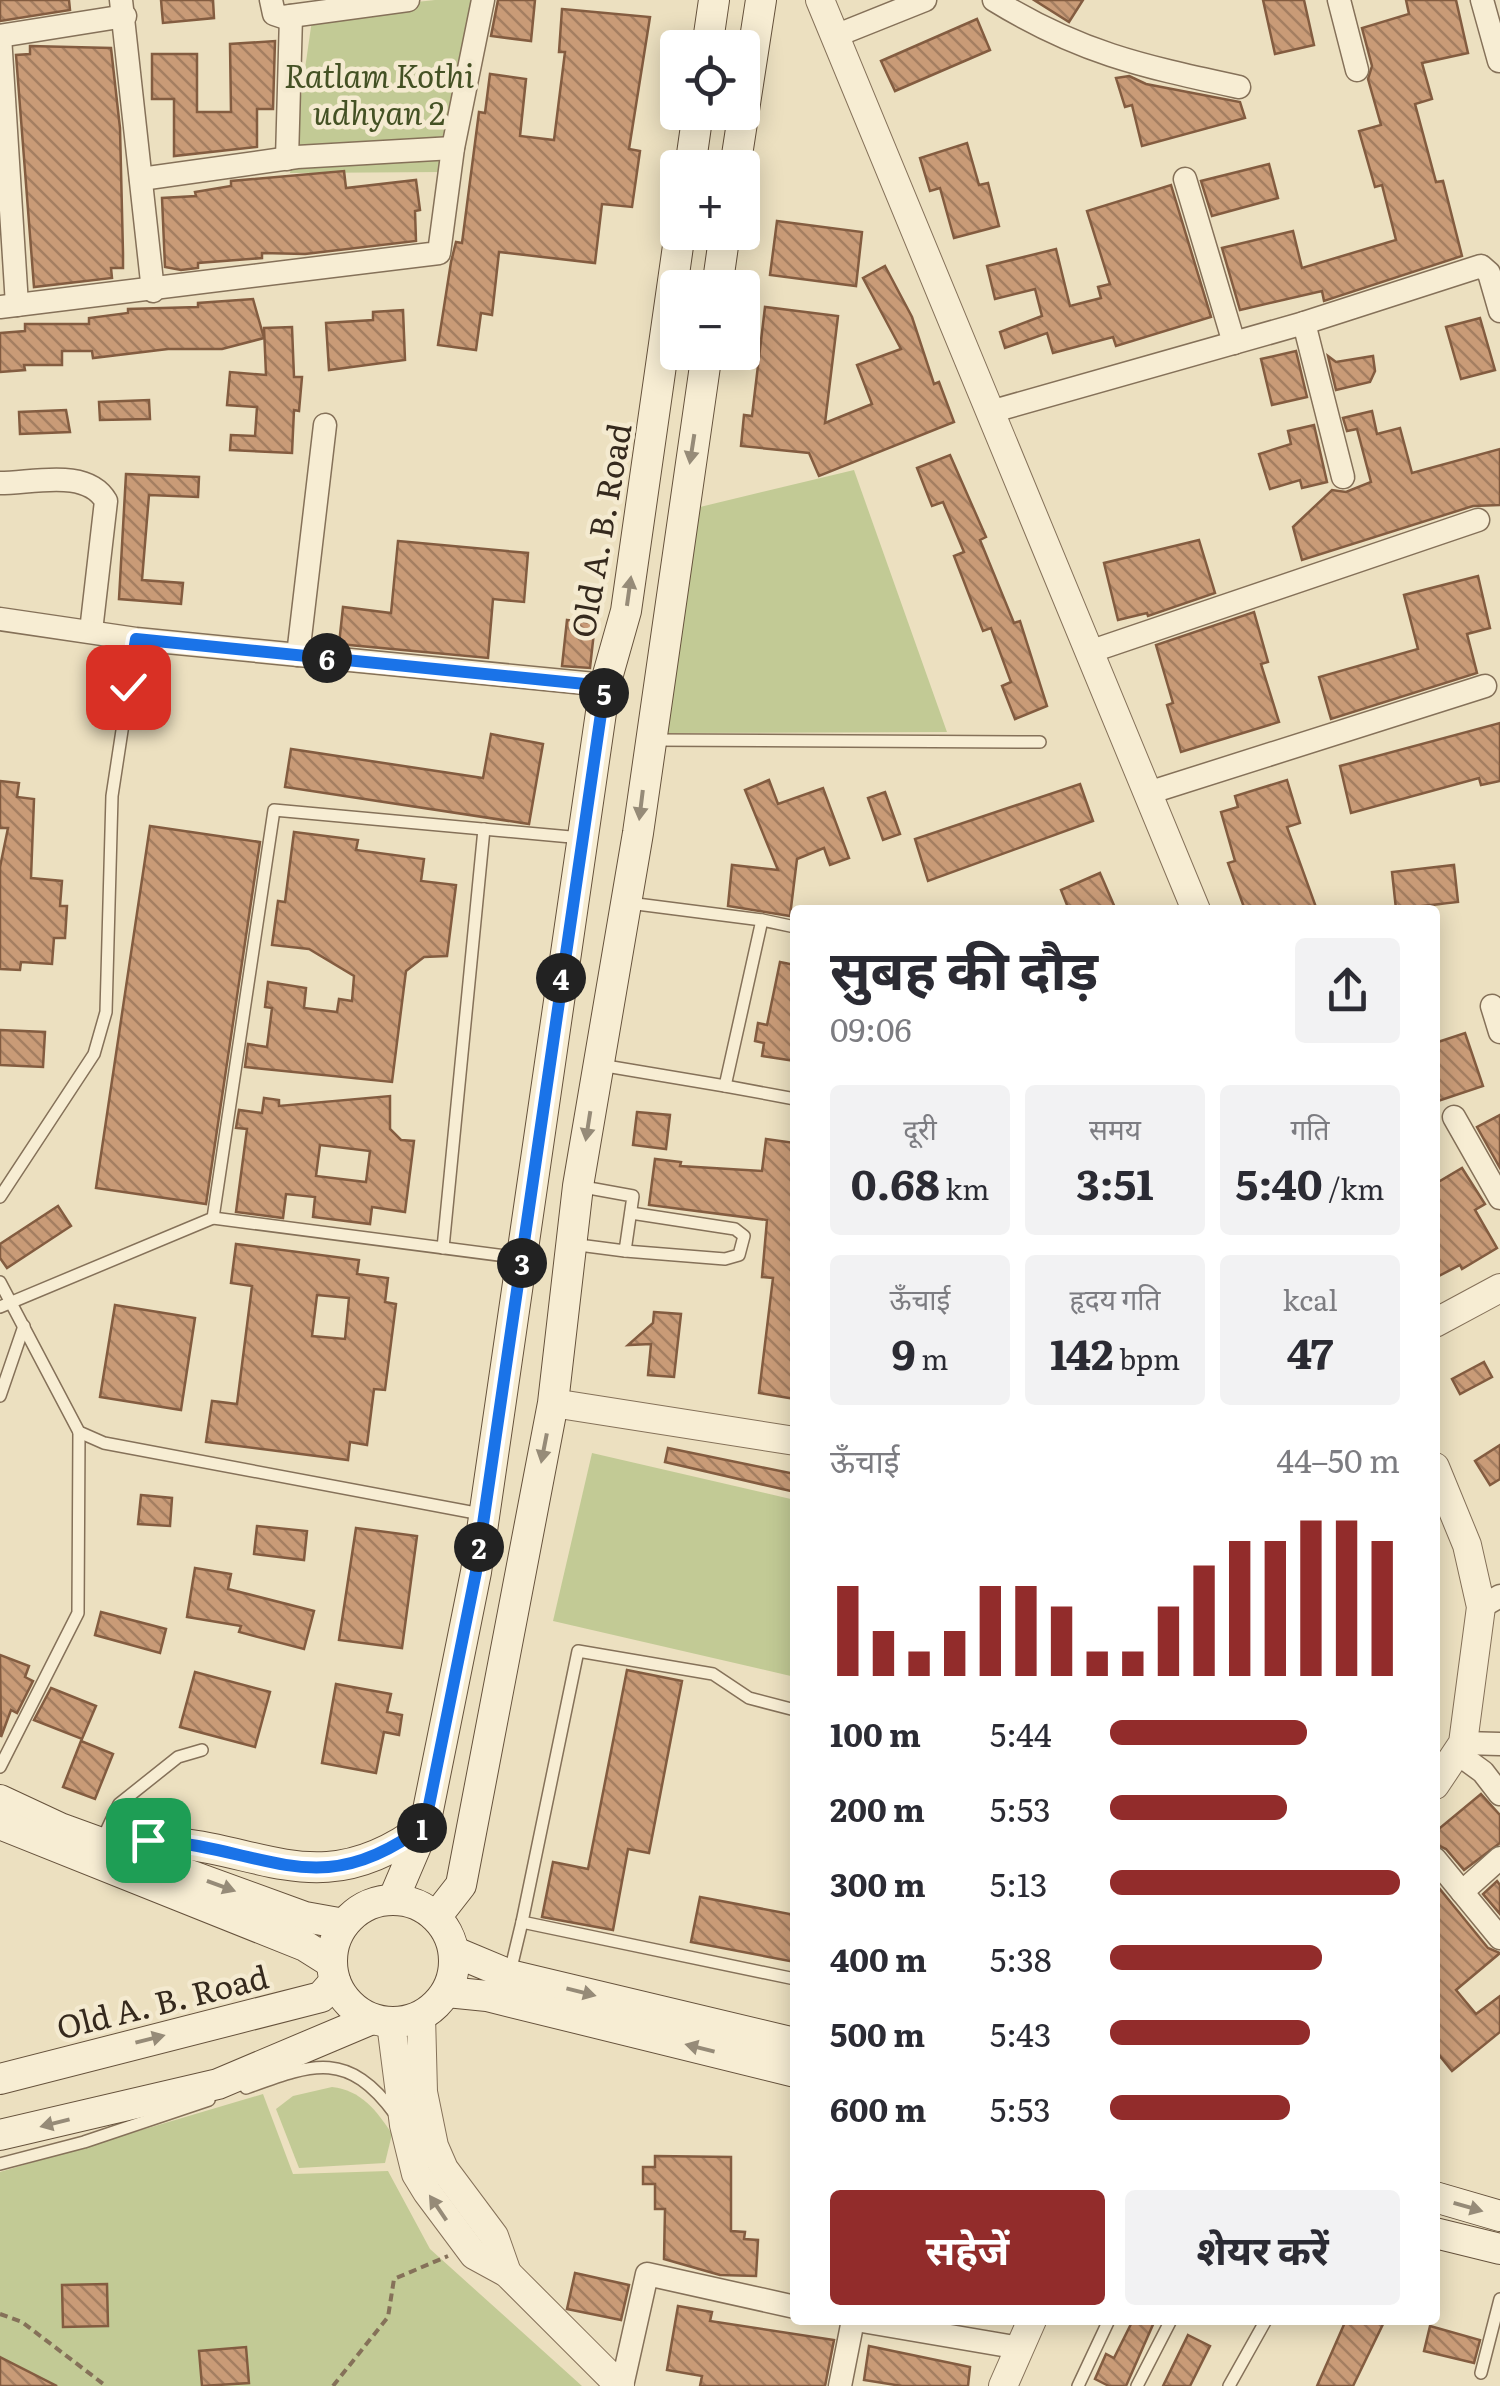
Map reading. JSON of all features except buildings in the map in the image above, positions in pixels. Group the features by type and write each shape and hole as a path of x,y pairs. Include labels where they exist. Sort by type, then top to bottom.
{"main road":[{"path":"710,30 714,0"},
{"path":"738,150 761,0"},
{"name":"Old A. B. Road","path":"394,1900 425,1825 476,1572 605,686 626,612 677,250"},
{"path":"436,1917 462,1885 553,1402 578,1186 704,370"},
{"path":"0,1800 304,1917 344,1924"},
{"path":"0,1824 305,1946 333,1972 355,2010 381,2021"},
{"path":"106,1844 186,1842 301,1868 348,1867 388,1852 425,1825"},
{"path":"0,2135 218,2084 381,2021 421,2016 446,1992 454,1973 454,1952 436,1917 417,1905 394,1900 366,1906 344,1924 335,1943 333,1972"},
{"path":"454,1952 510,1974 790,2042"},
{"name":"Old A. B. Road","path":"0,2079 321,1996 333,1972"},
{"path":"446,1992 487,1996 790,2071"},
{"path":"1440,2198 1500,2216"},
{"path":"1440,2233 1500,2248"}],"street":[{"path":"271,0 274,14 291,16 408,0"},
{"path":"153,291 123,8 0,36 9,306 153,291 439,253 452,148 483,0"},
{"path":"820,0 1194,905"},
{"path":"834,36 926,0"},
{"path":"994,0 1052,36 1085,48 1134,65 1239,87"},
{"path":"1339,0 1357,70"},
{"path":"1489,8 1499,61"},
{"path":"287,158 291,16"},
{"path":"142,179 287,158 452,148"},
{"path":"1185,179 1234,343"},
{"path":"990,412 1304,323 1481,266 1489,273 1500,311"},
{"path":"1304,323 1343,478"},
{"path":"298,655 324,425"},
{"path":"0,484 87,481 106,501 91,630"},
{"path":"1089,652 1478,520"},
{"path":"0,618 136,639 605,686"},
{"path":"1148,793 1485,686"},
{"path":"1492,1006 1500,1032"},
{"path":"1454,1116 1500,1198"},
{"path":"1440,1320 1500,1288"},
{"path":"553,1402 790,1439"},
{"path":"1440,1479 1491,1601 1460,1748 1440,1777"},
{"path":"1460,1748 1500,1744"},
{"path":"1460,1748 1500,1794"},
{"path":"1462,1892 1500,1858"},
{"path":"1440,1865 1500,1938"},
{"path":"421,2016 423,2092 434,2146 444,2169 494,2236 507,2273"},
{"path":"381,2021 416,2174 468,2248 507,2273 621,2386"},
{"path":"621,2386 647,2274 790,2306"},
{"path":"840,2386 853,2325"},
{"path":"884,2325 1020,2348"},
{"path":"1002,2386 1030,2325"}],"lane":[{"path":"0,1197 94,1054 106,1012 112,796 136,639"},
{"path":"649,740 1040,742"},
{"path":"213,1218 274,810 582,838"},
{"path":"443,1248 484,829"},
{"path":"624,903 790,926"},
{"path":"725,1086 762,920"},
{"path":"597,1065 790,1098"},
{"path":"578,1186 633,1196 625,1251"},
{"path":"571,1244 725,1259 739,1255 744,1247 744,1236 735,1229 631,1213"},
{"path":"0,1307 12,1298 213,1218 522,1258"},
{"path":"0,1282 12,1298 79,1432 78,1614 0,1767"},
{"path":"0,1396 24,1326"},
{"path":"79,1432 104,1443 483,1514"},
{"path":"510,1974 578,1651 713,1674 748,1698 790,1709"},
{"path":"106,1844 119,1804 178,1757 202,1750"},
{"path":"522,1922 790,1978"},
{"path":"0,2164 84,2142 312,2065 355,2074 380,2093 404,2125"},
{"path":"1481,2373 1500,2300"},
{"path":"1078,2386 1107,2325"},
{"path":"1137,2386 1168,2325"},
{"path":"1229,2386 1263,2325"}],"path":[{"path":"333,2386 388,2317 394,2279 468,2248"},
{"path":"0,2314 22,2322 106,2386"}],"green space":[{"name":"Ratlam Kothi udhyan 2","path":"435,0 472,0 445,172 290,173 313,13"},
{"path":"854,470 947,732 664,733 700,507"},
{"path":"592,1453 790,1499 790,1676 553,1621"},
{"path":"332,2087 360,2097 392,2134 385,2163 299,2168 276,2109 293,2096"},
{"path":"263,2094 293,2174 388,2171 430,2249 582,2386 0,2386 0,2172"}],"route":[{"path":"128,687 136,639 605,686 476,1572 425,1825 388,1852 348,1867 301,1868 186,1842 148,1840"}]}
